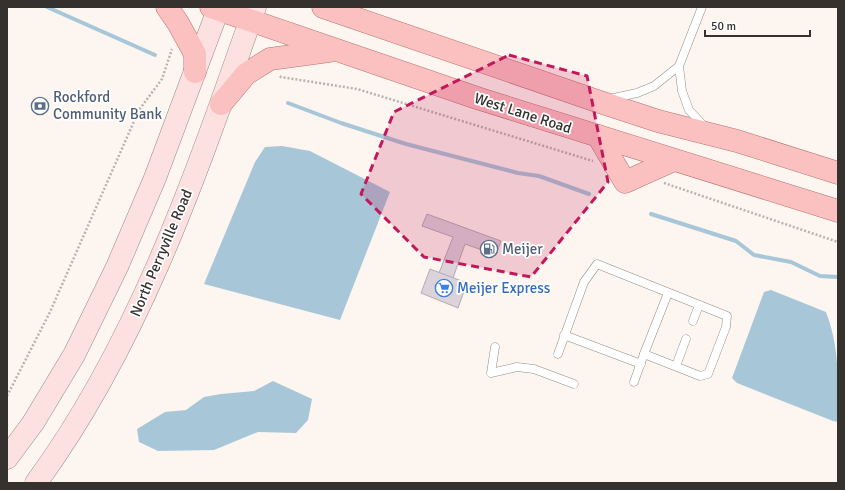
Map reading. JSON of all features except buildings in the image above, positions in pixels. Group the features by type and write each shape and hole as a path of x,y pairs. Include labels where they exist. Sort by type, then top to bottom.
{"main road":[{"path":"167,7 178,23 195,54 195,72"},
{"path":"323,7 344,12 597,102 838,173"},
{"path":"7,458 34,423 74,355 117,267 155,178 195,72 216,8"},
{"name":"West Lane Road","path":"216,8 252,14 337,51 478,98 838,211"},
{"name":"North Perryville Road","path":"36,483 62,445 103,379 164,252 221,104 252,14"},
{"path":"221,104 246,74 270,59 323,51 337,51"},
{"path":"598,136 625,182 674,160"}],"lane":[{"path":"702,7 679,66 682,91 689,110 703,125 737,142"},
{"path":"597,102 637,93 654,86 679,66"},
{"path":"558,354 584,282 597,264 727,316 726,326 708,374 700,376 644,354"},
{"path":"634,382 668,293"},
{"path":"693,321 699,305"},
{"path":"564,335 641,364"},
{"path":"676,366 686,339"},
{"path":"495,347 491,373 517,367 534,369 574,384"}],"path":[{"path":"7,396 50,312 139,110 162,79 172,48"},
{"path":"277,73 282,77 357,89 617,168"},
{"path":"640,175 838,242"}],"highlighted area":[{"path":"509,55 587,76 608,182 531,277 424,257 361,194 394,112"}],"water":[{"path":"282,146 310,151 390,192 340,320 204,284 255,162 265,147"},
{"path":"771,290 826,312 831,326 836,353 838,380 838,422 737,383 732,378 764,292"},
{"path":"273,381 312,399 308,420 296,433 258,432 214,450 158,451 139,442 137,429 165,412 186,410 204,397 254,391"}],"waterway":[{"path":"47,7 155,55"},
{"path":"288,103 341,123 406,144 518,173 539,176 589,194"},
{"path":"651,214 736,241 754,255 791,262 820,276 838,277"}],"place":[{"name":"Rockford Community Bank","path":"40,106"},
{"name":"Meijer","path":"489,249"},
{"name":"Meijer Express","path":"444,288"}]}
